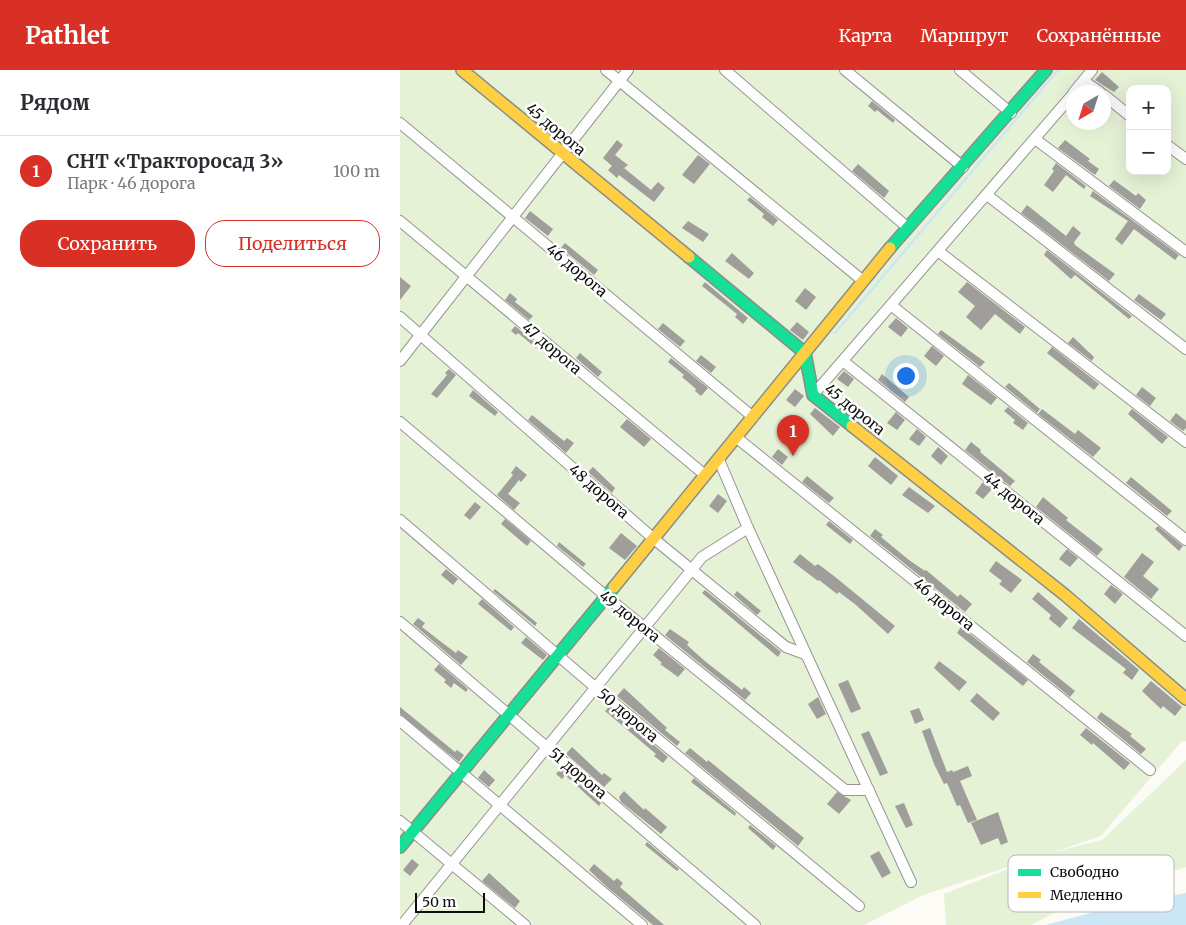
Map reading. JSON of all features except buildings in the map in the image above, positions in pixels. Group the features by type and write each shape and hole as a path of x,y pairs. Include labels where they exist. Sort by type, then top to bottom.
{"street":[{"name":"45 дорога","path":"462,70 805,353 813,395 1065,595 1186,699"},
{"path":"606,70 862,280"},
{"path":"400,361 628,70"},
{"path":"725,70 907,227"},
{"path":"845,70 963,167"},
{"path":"960,70 1010,113"},
{"path":"400,847 510,716 737,438 862,280 1046,70"},
{"path":"1080,85 1092,70"},
{"path":"1084,80 1091,85"},
{"path":"1111,101 1126,113"},
{"path":"813,395 1066,102"},
{"name":"46 дорога","path":"400,122 753,417"},
{"path":"1035,139 1186,252"},
{"path":"1171,147 1186,159"},
{"path":"987,195 1186,349"},
{"name":"47 дорога","path":"400,221 705,475"},
{"path":"938,251 1186,442"},
{"path":"891,305 1186,540"},
{"name":"48 дорога","path":"400,317 654,539 786,647 805,654"},
{"name":"44 дорога","path":"842,361 1186,636"},
{"name":"49 дорога","path":"400,422 607,597 845,790 869,790"},
{"name":"46 дорога","path":"737,438 1150,770"},
{"path":"719,460 805,654 911,882"},
{"name":"50 дорога","path":"400,520 596,688 859,906"},
{"path":"403,924 702,557 748,528"},
{"name":"51 дорога","path":"400,622 755,925"},
{"path":"400,721 642,925"},
{"path":"400,821 525,925"}],"green space":[{"path":"400,70 1186,70 1186,741 1181,742 1101,836 1054,852 1102,840 1186,760 1186,867 1174,871 1174,855 1008,855 1008,867 923,895 864,925 400,925"},
{"path":"1008,869 1008,912 1056,912 1031,925 946,925 944,894"}],"water":[{"path":"1186,893 1186,925 1046,925 1093,912 1174,912 1174,895"}],"waterway":[{"path":"835,333 1058,70"}],"traffic: fast":[{"path":"890,248 1046,70"},
{"path":"689,257 805,353 813,395 852,426"},
{"path":"400,847 614,587"}],"traffic: slow":[{"path":"462,70 689,257"},
{"path":"614,587 890,248"},
{"path":"852,426 1065,595 1186,699"}],"place":[{"name":"СНТ «Тракторосад 3»","path":"793,456"}]}
